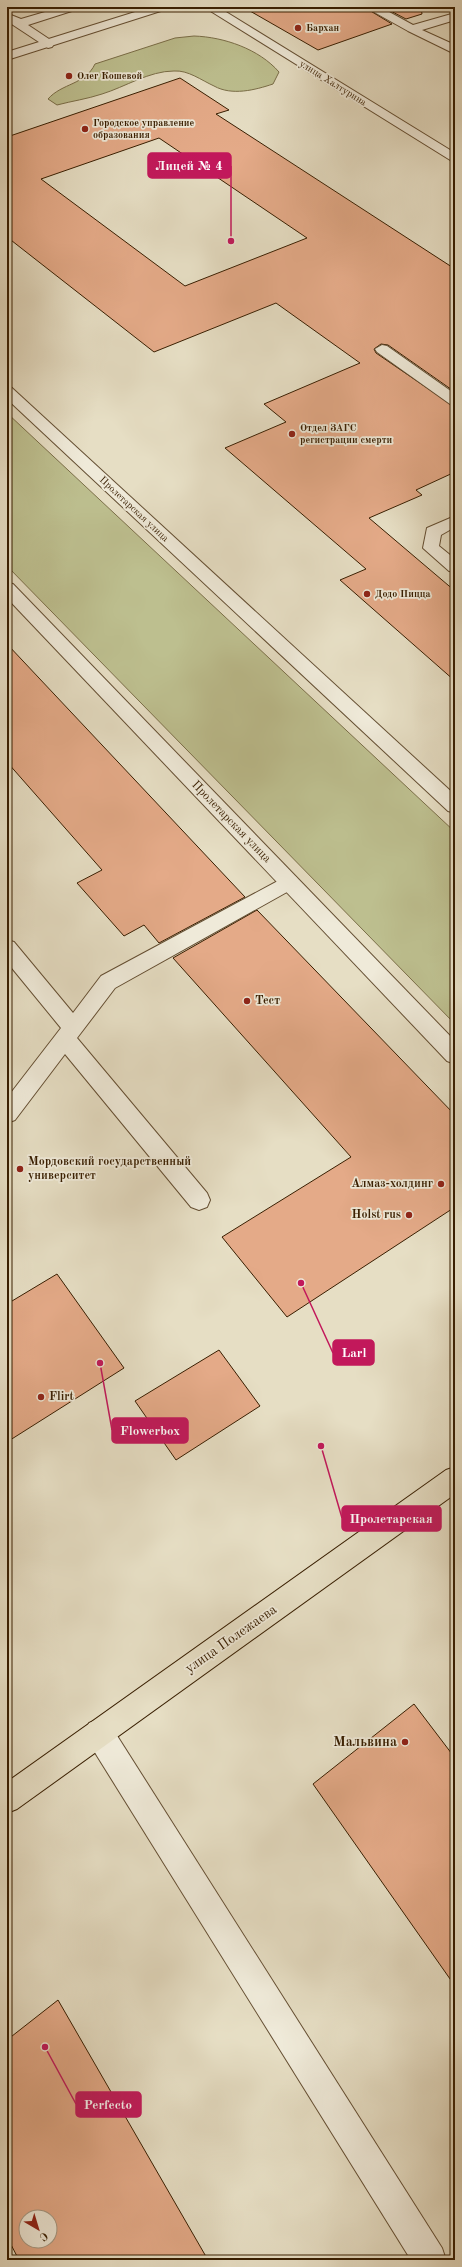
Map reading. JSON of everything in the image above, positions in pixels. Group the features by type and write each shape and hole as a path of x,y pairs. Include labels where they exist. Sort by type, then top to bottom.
{"main road":[{"name":"улица Полежаева","path":"7,1799 455,1479"}],"street":[{"path":"18,24 74,7"},
{"path":"7,56 163,7"},
{"name":"улица Халтурина","path":"210,7 454,158"},
{"path":"371,7 455,50"},
{"path":"7,16 48,44"},
{"path":"412,29 455,16"},
{"path":"382,349 455,401"},
{"name":"Пролетарская улица","path":"7,391 455,806"},
{"path":"455,521 433,532 431,548 455,567"},
{"name":"Пролетарская улица","path":"7,588 455,1055"},
{"path":"7,1114 108,982 289,882"},
{"path":"7,948 69,1033 199,1200"},
{"path":"99,1733 430,2260"}],"green space":[{"path":"194,36 229,42 262,57 279,72 273,84 251,90 228,91 184,72 174,71 146,76 102,94 57,105 48,99 60,90 85,76 91,71 95,64 175,38"},
{"path":"7,413 455,832 455,1024 7,566"}],"building":[{"path":"243,7 364,7 392,24 318,50"},
{"path":"383,7 421,7 422,14 406,19"},
{"path":"180,78 229,110 216,114 455,269 455,392 388,345 381,344 374,349 376,353 455,407 455,472 416,490 422,495 369,518 455,591 455,681 340,580 366,569 225,448 286,422 264,404 360,363 276,303 154,352 7,237 7,137","holes":["159,138 307,238 185,286 41,179"]},
{"path":"7,644 245,897 159,943 144,925 124,936 77,883 102,870 7,762"},
{"path":"257,910 455,1115 455,1207 287,1317 222,1237 351,1157 173,958"},
{"path":"57,1274 124,1368 7,1442 7,1304"},
{"path":"219,1350 260,1406 176,1460 135,1401"},
{"path":"414,1704 455,1758 455,1986 313,1784"},
{"path":"58,2000 208,2260 19,2260 7,2237 7,2040"}],"place":[{"name":"Бархан","path":"298,28"},
{"name":"Олег Кошевой","path":"69,76"},
{"name":"Городское управление образования","path":"85,129"},
{"name":"Лицей № 4","path":"231,241"},
{"name":"Отдел ЗАГС регистрации смерти","path":"292,434"},
{"name":"Додо Пицца","path":"367,594"},
{"name":"Тест","path":"247,1001"},
{"name":"Мордовский государственный университет","path":"20,1169"},
{"name":"Алмаз-холдинг","path":"441,1184"},
{"name":"Holst rus","path":"409,1215"},
{"name":"Larl","path":"301,1283"},
{"name":"Flowerbox","path":"100,1363"},
{"name":"Flirt","path":"41,1397"},
{"name":"Пролетарская","path":"321,1446"},
{"name":"Мальвина","path":"405,1742"},
{"name":"Perfecto","path":"45,2047"}]}
